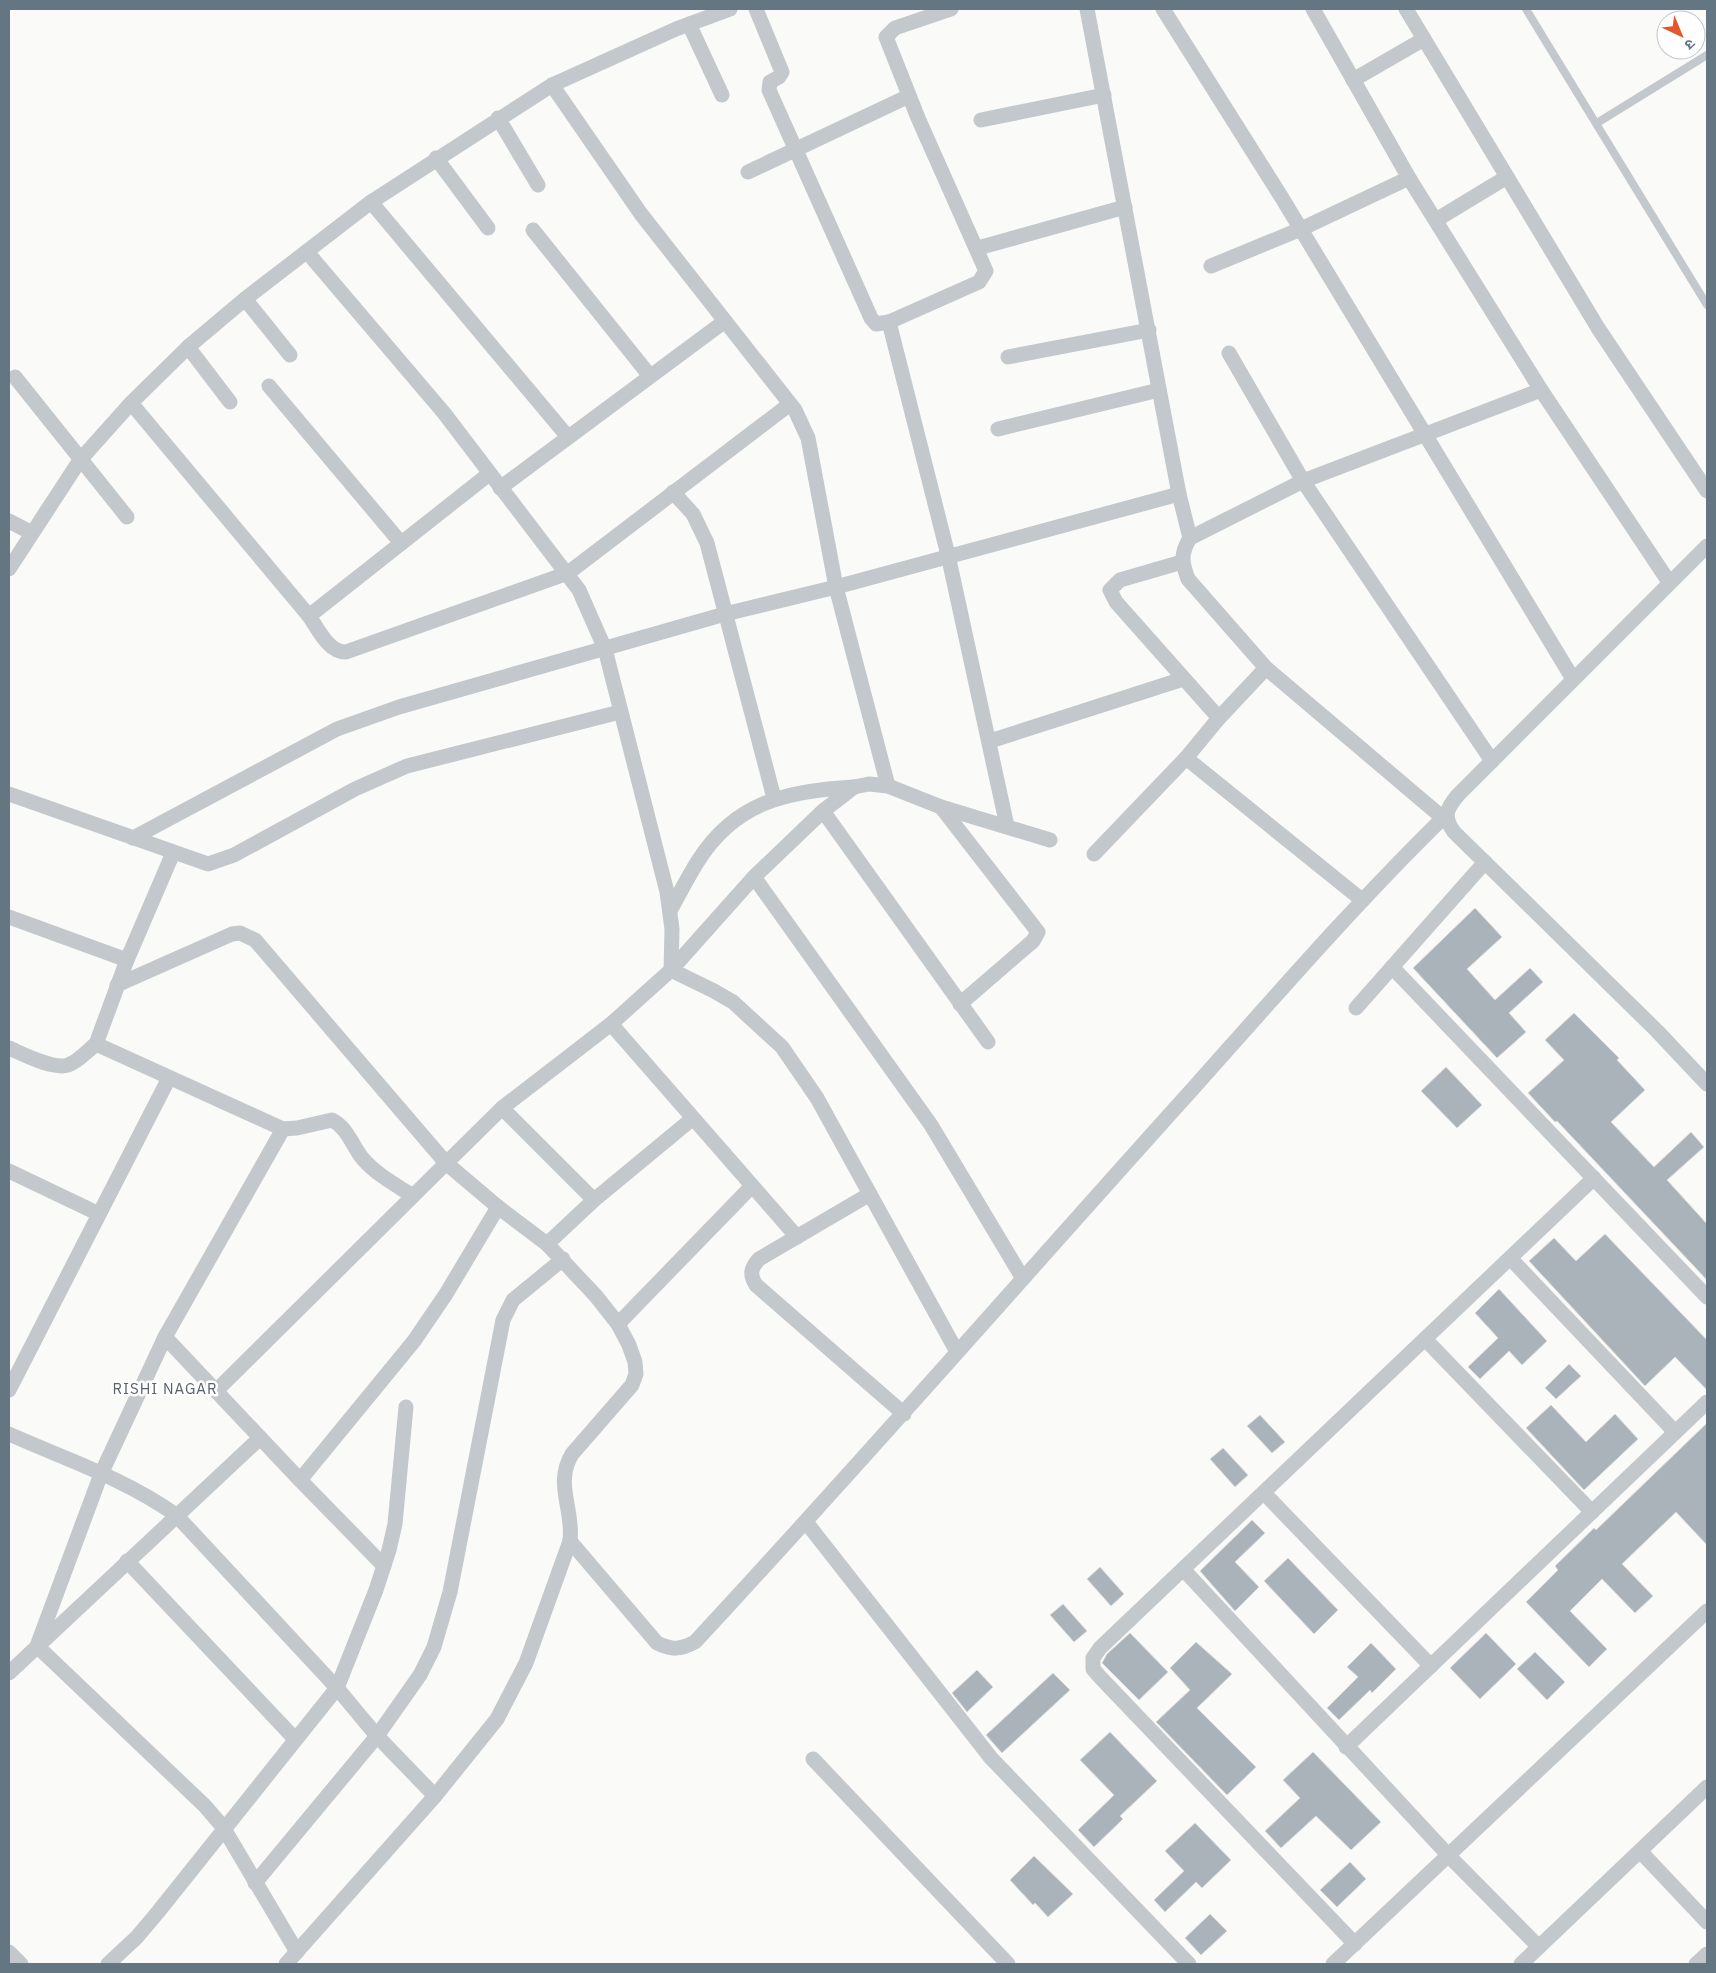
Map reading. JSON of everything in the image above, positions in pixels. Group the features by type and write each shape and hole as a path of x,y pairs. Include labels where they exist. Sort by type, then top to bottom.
{"street":[{"path":"9,569 80,460 131,403 188,347 245,299 371,202 436,158 552,85 689,24 730,9"},
{"path":"756,9 782,72 779,77 770,82 769,90 794,150 871,318 876,324 889,322 980,282 986,271 978,248 909,96 886,37 895,28 950,9"},
{"path":"1087,9 1179,494 1190,538"},
{"path":"1163,9 1301,229 1573,678"},
{"path":"1313,9 1409,178 1541,390 1669,582"},
{"path":"1406,9 1598,328 1707,491"},
{"path":"689,24 722,95"},
{"path":"1353,80 1424,39"},
{"path":"552,85 641,214 790,404 808,438 836,587 888,786"},
{"path":"981,120 1104,95"},
{"path":"748,172 909,96"},
{"path":"498,118 538,186"},
{"path":"436,158 488,228"},
{"path":"1436,220 1507,177"},
{"path":"1211,266 1301,229 1409,178"},
{"path":"371,202 568,437"},
{"path":"978,248 1125,207"},
{"path":"533,230 650,376"},
{"path":"307,252 444,413 489,474 568,573 579,590 605,649 670,911 672,929 671,970"},
{"path":"245,299 290,355"},
{"path":"500,488 725,321"},
{"path":"889,322 948,555 1007,826"},
{"path":"1008,358 1149,330"},
{"path":"188,347 230,402"},
{"path":"1229,353 1303,480 1492,761"},
{"path":"15,376 127,517"},
{"path":"269,386 402,543"},
{"path":"998,429 1160,390"},
{"path":"1541,390 1303,480 1190,538 1184,549 1182,562 1188,580 1266,668 1444,817 1454,832 1657,1031 1707,1084"},
{"path":"131,403 309,616 331,647 339,652 346,652 568,573 790,404"},
{"path":"309,616 489,474"},
{"path":"673,492 693,514 702,528 774,798"},
{"path":"133,838 337,729 399,707 725,614 836,587 948,555 1179,494"},
{"path":"9,522 32,533"},
{"path":"570,1541 658,1643 670,1649 683,1648 695,1642 904,1414 1022,1277 1362,900 1444,817 1453,801 1573,678 1707,546"},
{"path":"1182,562 1120,580 1110,590 1116,602 1219,718"},
{"path":"1094,854 1186,758 1219,718 1266,668"},
{"path":"990,741 1183,679"},
{"path":"9,794 208,864 221,861 355,789 407,766 620,712"},
{"path":"1186,758 1362,900"},
{"path":"670,911 698,861 713,840 745,812 774,798 868,784 888,786 941,807 1050,840"},
{"path":"216,1391 502,1108 611,1024 671,970 754,877 823,811 854,786"},
{"path":"941,807 1038,932 1033,941 960,1004"},
{"path":"823,811 988,1042"},
{"path":"9,1048 57,1066 67,1066 75,1062 96,1044 126,960 173,853"},
{"path":"1356,1008 1485,862"},
{"path":"754,877 931,1126 1022,1277"},
{"path":"9,917 126,960"},
{"path":"117,985 232,934 248,936 255,940 446,1163 498,1207 547,1244 596,1296 618,1324 635,1362 636,1374 632,1385 572,1454 564,1466 563,1480 572,1528 570,1541 526,1663 510,1696 480,1741 436,1796 286,1964"},
{"path":"1392,967 1707,1297"},
{"path":"671,970 714,990 733,1002 782,1047 817,1098 957,1352"},
{"path":"611,1024 692,1119 797,1236"},
{"path":"96,1044 283,1129 298,1128 332,1120 340,1125 361,1156 376,1172 413,1196"},
{"path":"9,1390 169,1078"},
{"path":"502,1108 594,1200"},
{"path":"547,1244 594,1200 692,1119"},
{"path":"37,1646 102,1474 165,1337 283,1129"},
{"path":"9,1171 99,1214"},
{"path":"1355,1944 1093,1669 1094,1658 1100,1648 1594,1178"},
{"path":"618,1324 752,1186"},
{"path":"870,1194 759,1258 751,1268 751,1277 756,1285 904,1414"},
{"path":"300,1480 414,1341 446,1294 498,1207"},
{"path":"1510,1258 1675,1432"},
{"path":"255,1883 377,1736 420,1675 443,1621 503,1320 512,1300 562,1259"},
{"path":"165,1337 384,1566"},
{"path":"1426,1339 1592,1512"},
{"path":"1346,1747 1707,1402"},
{"path":"108,1964 137,1937 158,1912 223,1828 337,1688 384,1566 395,1524 406,1407"},
{"path":"9,1434 146,1495 176,1515 337,1688 377,1736 436,1796"},
{"path":"10,1668 37,1646 260,1438"},
{"path":"1264,1493 1430,1666"},
{"path":"806,1522 991,1758 1189,1964"},
{"path":"127,1561 295,1739"},
{"path":"1183,1569 1346,1747 1449,1856 1539,1947"},
{"path":"1333,1964 1707,1611"},
{"path":"37,1646 205,1806 223,1828 297,1952"},
{"path":"813,1759 1008,1964"},
{"path":"1521,1964 1707,1787"},
{"path":"1640,1851 1707,1922"},
{"path":"9,1952 21,1964"},
{"path":"1696,1964 1707,1954"}],"lane":[{"path":"1526,9 1706,300"},
{"path":"1597,124 1707,55"}],"building":[{"path":"1475,908 1502,937 1467,969 1495,1000 1530,968 1543,982 1509,1013 1526,1032 1497,1058 1413,968"},
{"path":"1574,1013 1619,1058 1617,1060 1645,1090 1611,1122 1654,1167 1691,1132 1704,1147 1667,1180 1707,1224 1707,1280 1557,1121 1555,1122 1528,1093 1564,1060 1545,1040"},
{"path":"1446,1067 1482,1105 1457,1128 1421,1091"},
{"path":"1605,1234 1707,1340 1707,1390 1675,1357 1645,1386 1529,1261 1554,1238 1576,1261"},
{"path":"1499,1289 1547,1341 1522,1365 1509,1351 1480,1379 1468,1367 1498,1338 1475,1313"},
{"path":"1569,1364 1581,1376 1556,1399 1545,1388"},
{"path":"1551,1405 1586,1442 1615,1414 1638,1439 1584,1490 1526,1428"},
{"path":"1260,1415 1285,1442 1272,1453 1247,1426"},
{"path":"1707,1423 1707,1545 1676,1512 1622,1564 1653,1596 1635,1613 1602,1579 1570,1611 1607,1649 1589,1667 1526,1602 1558,1570 1555,1566 1594,1528 1596,1530"},
{"path":"1223,1448 1248,1475 1235,1487 1210,1459"},
{"path":"1252,1520 1265,1533 1235,1562 1259,1587 1235,1611 1200,1571"},
{"path":"1288,1558 1338,1610 1314,1634 1264,1581"},
{"path":"1100,1567 1124,1594 1111,1606 1087,1579"},
{"path":"1063,1604 1087,1631 1074,1642 1050,1615"},
{"path":"1130,1633 1168,1672 1139,1700 1102,1663 1107,1654"},
{"path":"1486,1633 1516,1664 1480,1699 1450,1668"},
{"path":"1196,1642 1232,1674 1197,1708 1256,1767 1227,1795 1156,1722 1190,1690 1170,1668"},
{"path":"1371,1643 1396,1669 1372,1693 1370,1690 1339,1720 1327,1708 1358,1677 1347,1667"},
{"path":"1535,1652 1565,1682 1547,1700 1517,1669"},
{"path":"977,1670 993,1687 967,1712 952,1693"},
{"path":"1053,1673 1070,1690 1002,1753 986,1735"},
{"path":"1110,1732 1157,1781 1120,1816 1123,1819 1094,1847 1078,1830 1114,1795 1080,1760"},
{"path":"1313,1752 1381,1822 1351,1850 1316,1816 1281,1848 1265,1831 1300,1798 1283,1780"},
{"path":"1195,1823 1231,1860 1202,1888 1196,1882 1165,1912 1154,1900 1184,1871 1165,1851"},
{"path":"1034,1856 1073,1894 1048,1917 1035,1903 1033,1905 1010,1880"},
{"path":"1350,1862 1366,1879 1337,1907 1320,1890"},
{"path":"1210,1914 1227,1931 1201,1955 1185,1938"}],"district":[{"name":"RISHI NAGAR","path":"165,1389"}]}
